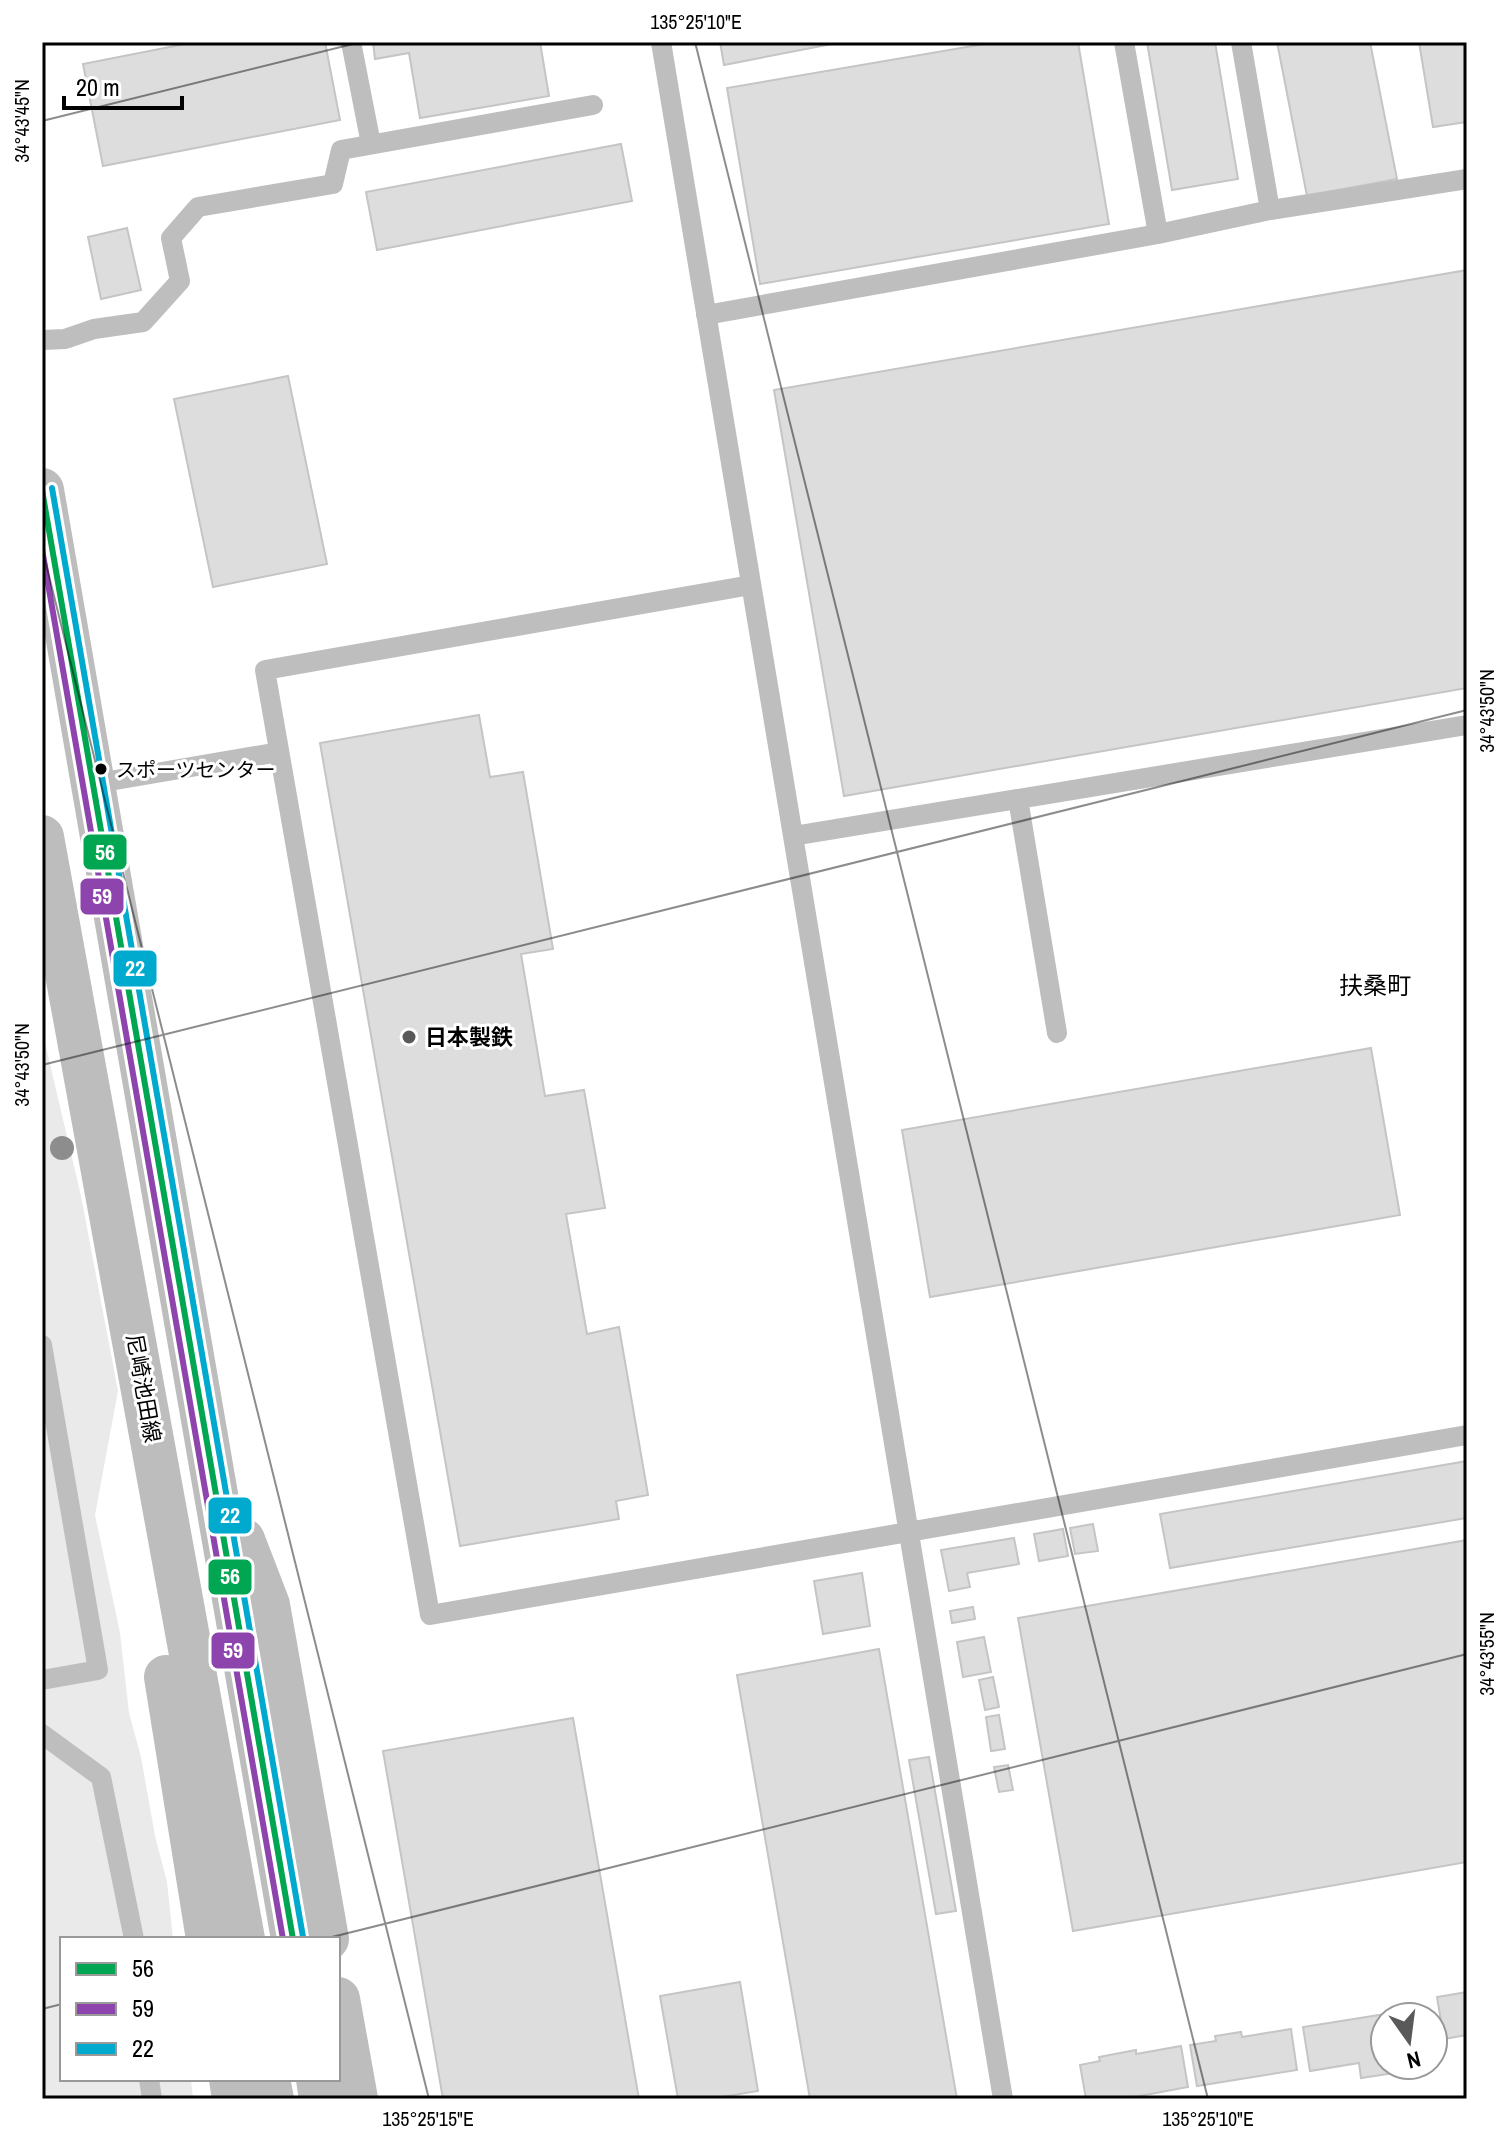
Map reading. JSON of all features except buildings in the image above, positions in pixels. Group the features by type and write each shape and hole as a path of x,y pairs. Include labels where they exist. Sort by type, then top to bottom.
{"main road":[{"path":"42,490 293,1937"},
{"name":"尼崎池田線","path":"42,837 243,1937"},
{"path":"153,1436 147,1560 208,1937"},
{"path":"207,1448 268,1605 327,1937"},
{"path":"340,2010 356,2099"}],"lane":[{"path":"351,42 371,144"},
{"path":"661,42 1003,2099"},
{"path":"1124,42 1158,234"},
{"path":"1241,42 1270,210"},
{"path":"42,340 65,339 94,329 143,322 180,281 171,238 198,207 333,184 341,150 593,105"},
{"path":"706,315 1158,234 1270,210 1467,179"},
{"path":"751,585 265,670 430,1615 1467,1435"},
{"path":"793,836 1467,725"},
{"path":"92,784 279,752"},
{"path":"1018,799 1057,1033"},
{"path":"42,1345 98,1670 42,1680"},
{"path":"42,1734 101,1777 134,1937"}],"shaded area":[{"path":"42,1030 81,1196 118,1391 95,1515 120,1633 129,1713 167,1882 173,1937 60,1937 60,2081 191,2081 193,2099 42,2099"}],"transit line":[{"name":"22","path":"52,488 303,1937"},
{"name":"56","path":"42,490 293,1937"},
{"name":"59","path":"42,549 283,1937"}],"place":[{"name":"スポーツセンター","path":"101,769"},
{"name":"日本製鉄","path":"409,1037"}],"district":[{"name":"扶桑町","path":"1375,986"}]}
